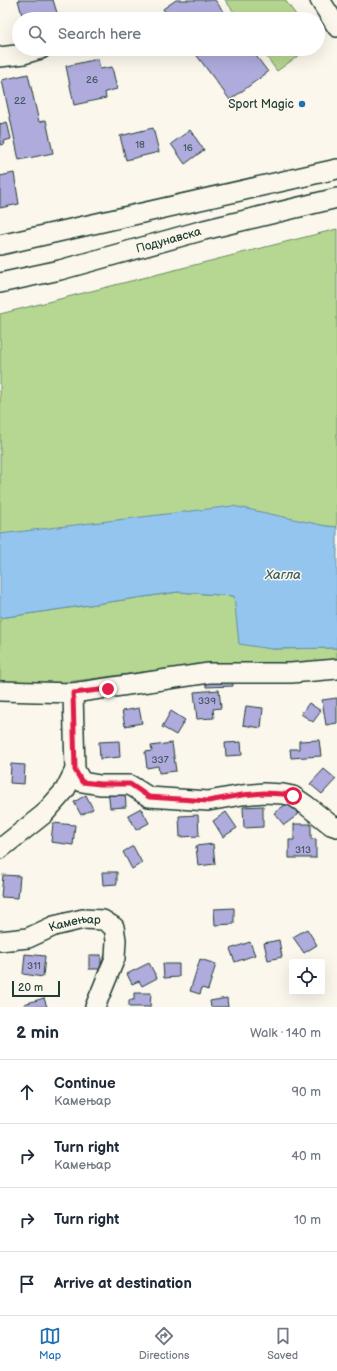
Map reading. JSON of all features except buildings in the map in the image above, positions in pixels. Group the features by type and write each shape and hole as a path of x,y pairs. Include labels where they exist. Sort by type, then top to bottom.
{"street":[{"path":"320,0 337,27"},
{"path":"0,57 12,56"},
{"path":"0,245 337,169"},
{"name":"Подунавска","path":"0,283 60,270 204,230 337,198"},
{"path":"0,691 73,693 209,673 291,673 337,669"},
{"path":"0,849 44,814 65,790 75,770 73,693"},
{"path":"75,770 82,782 100,784 130,784 149,797 208,801 264,793 293,796 331,825 337,827"},
{"name":"Камењар","path":"0,941 28,938 54,926 82,919 103,920 114,927 116,958 95,1007"}],"green space":[{"path":"225,0 285,0 294,12 234,12"},
{"path":"266,56 298,56 277,71"},
{"path":"337,229 337,527 326,526 0,535 0,314"},
{"path":"178,592 234,596 271,649 337,648 337,660 151,671 37,686 0,686 0,618"}],"water":[{"name":"Хагла","path":"233,506 337,527 337,648 271,649 239,644 234,596 178,592 0,618 0,534"}],"place":[{"name":"Sport Magic","path":"302,104"}],"route":[{"path":"108,689 73,693 75,770 82,782 100,784 130,784 149,797 208,801 264,793 293,796"}]}
